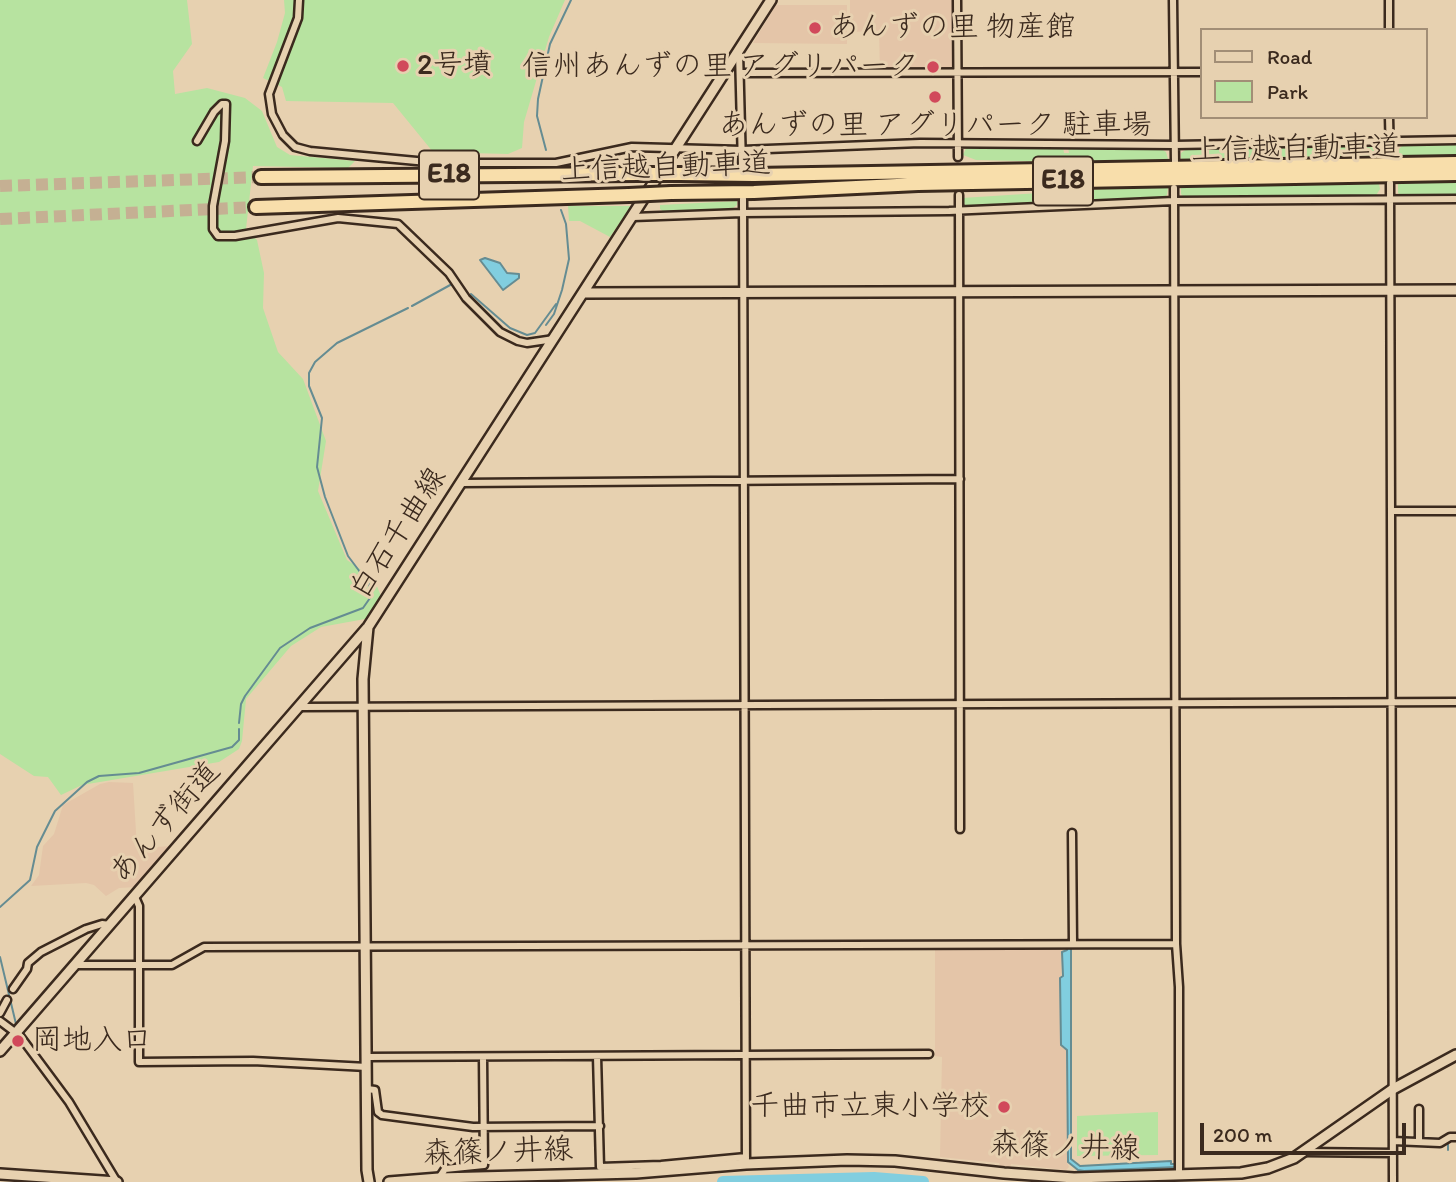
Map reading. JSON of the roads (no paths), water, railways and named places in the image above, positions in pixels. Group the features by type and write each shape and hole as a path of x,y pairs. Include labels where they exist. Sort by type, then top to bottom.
{"highway":[{"name":"上信越自動車道","path":"261,177 767,175 1456,163"},
{"name":"上信越自動車道","path":"256,207 931,184 1456,174"}],"main road":[{"name":"白石千曲線","path":"369,1182 363,707 364,656 368,627 771,0"},
{"path":"584,293 1456,290"},
{"name":"あんず街道","path":"0,1051 368,627"},
{"name":"森篠ノ井線","path":"389,1182 439,1178 636,1173 746,1160 871,1160 1074,1178 1256,1171 1305,1152 1393,1089 1456,1055"},
{"path":"0,1174 117,1182"}],"street":[{"path":"299,0 298,18 269,94 272,114 283,135 295,147 310,152 438,163 556,163 632,147 743,150 958,143 1175,145 1456,139"},
{"path":"957,0 958,157"},
{"path":"1173,0 1175,162"},
{"path":"1389,0 1389,28"},
{"path":"739,50 742,166"},
{"path":"740,73 1200,72"},
{"path":"197,141 214,112 222,104 226,104 225,141 212,215 213,229 218,236 235,236 338,218 398,224 449,273 466,298 500,331 527,343 554,339"},
{"path":"1389,119 1390,158"},
{"path":"1390,183 1393,1182"},
{"path":"1174,188 1176,944 1179,987 1180,1174"},
{"path":"959,195 960,829"},
{"path":"597,1056 600,1167 746,1160 743,199"},
{"path":"633,217 1174,201 1456,199"},
{"path":"462,482 960,479"},
{"path":"1391,511 1456,511"},
{"path":"300,707 1456,702"},
{"path":"1072,833 1073,944"},
{"path":"135,897 139,906 139,1062 367,1062 483,1057 929,1054"},
{"path":"13,989 27,969 28,963 41,952 86,929 102,924 110,925"},
{"path":"76,965 172,965 204,947 1176,944"},
{"path":"0,1013 7,1000"},
{"path":"0,1021 38,1059 69,1102 117,1182"},
{"path":"439,1178 445,1169 484,1165 483,1057"},
{"path":"367,1089 375,1090 378,1112 382,1115 473,1127 600,1126"},
{"path":"1419,1109 1419,1142"},
{"path":"1393,1142 1440,1143 1450,1137 1456,1137"},
{"path":"1305,1152 1393,1152"}],"water":[{"path":"485,258 500,263 507,273 519,274 519,278 503,290 480,260"},
{"path":"1071,946 1071,1159 1080,1166 1171,1161 1171,1164 1177,1164 1177,1167 1084,1171 1068,1162 1067,1050 1061,1045 1060,978 1063,976 1062,952"}],"waterway":[{"path":"546,150 537,116 538,99 550,44 571,0"},
{"path":"546,325 554,314 569,259 566,224 561,210"},
{"path":"412,306 452,284"},
{"path":"471,294 510,328 527,335 535,333 556,304"},
{"path":"239,723 241,704 245,696 280,648 310,628 363,608 370,598 369,584 348,556 325,497 317,467 322,418 309,386 309,373 315,362 337,343 408,308"},
{"path":"0,907 30,880 37,847 55,811 87,782 99,776 139,773 232,747 239,740 239,729"},
{"path":"0,957 16,1024"},
{"path":"1448,1140 1448,1150"},
{"path":"723,1182 874,1178 923,1182"}],"tunnel":[{"path":"0,186 261,177"},
{"path":"0,219 256,207"}],"place":[{"name":"あんずの里 物産館","path":"815,28"},
{"name":"2号墳","path":"403,66"},
{"name":"信州あんずの里 アグリパーク","path":"933,67"},
{"name":"あんずの里 アグリパーク 駐車場","path":"935,97"},
{"name":"岡地入口","path":"18,1041"},
{"name":"千曲市立東小学校","path":"1004,1107"}]}
